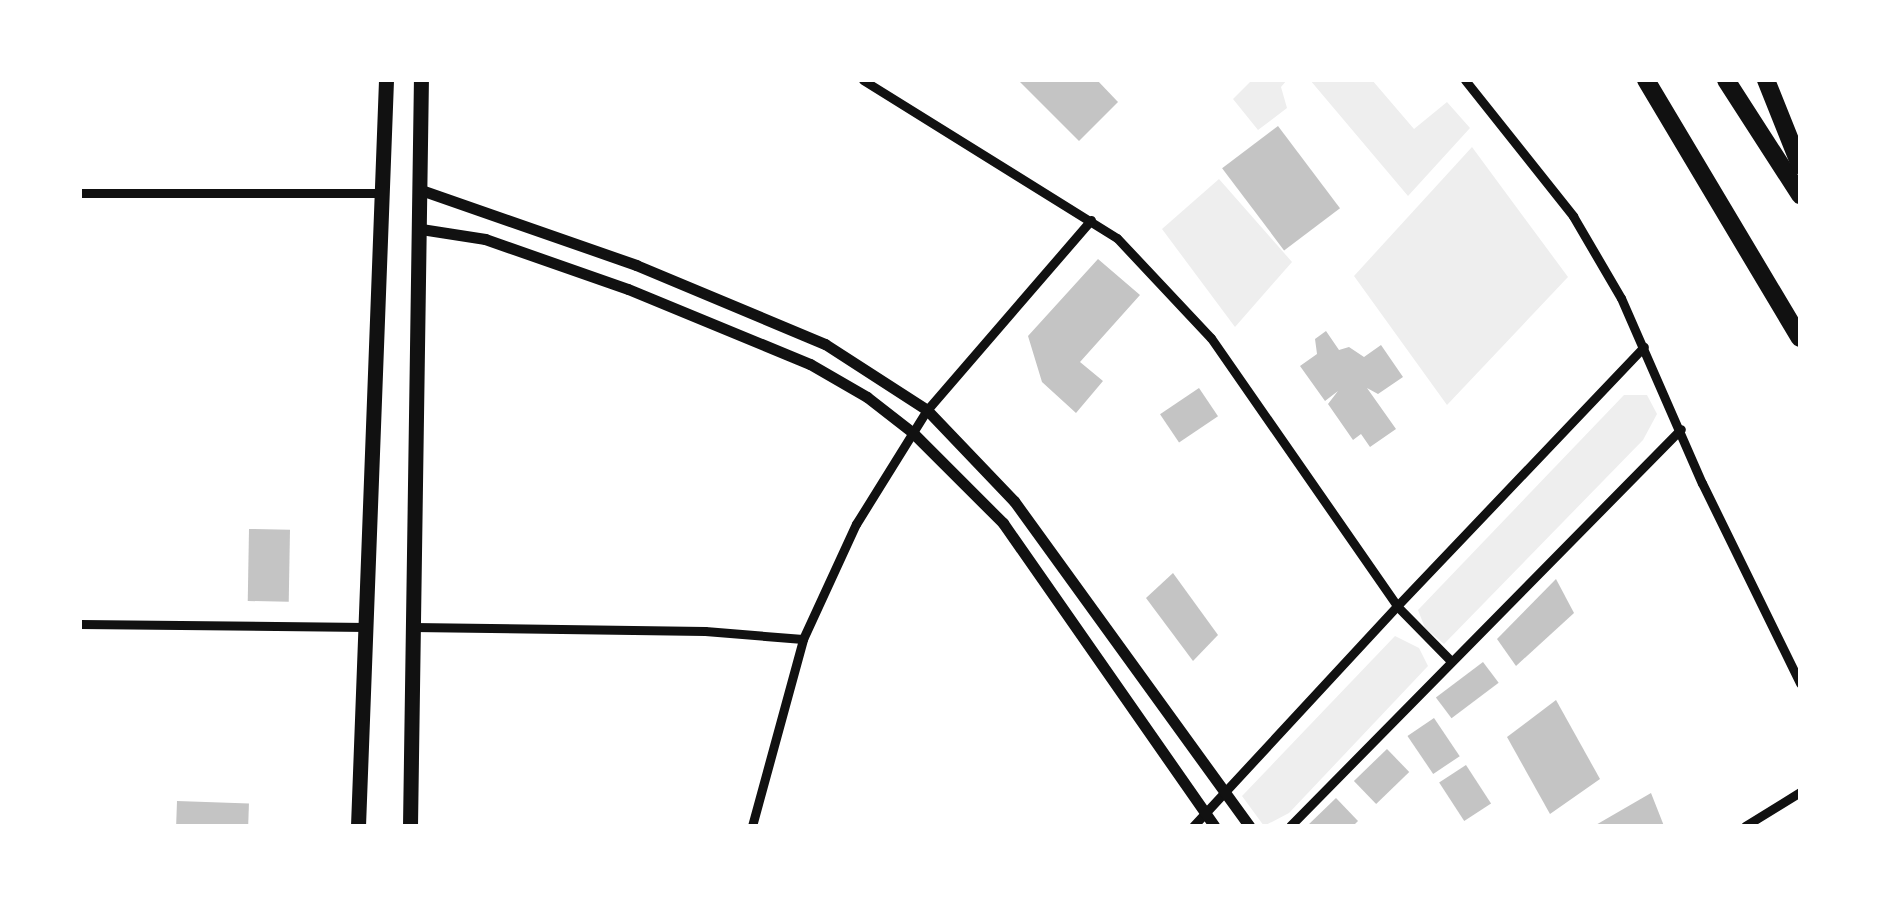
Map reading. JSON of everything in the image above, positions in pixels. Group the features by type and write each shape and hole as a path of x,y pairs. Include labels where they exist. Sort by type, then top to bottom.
{"highway":[{"path":"1646,80 1800,338"},
{"path":"1726,80 1800,195"},
{"path":"1766,80 1800,166"}],"main road":[{"path":"358,826 386,193 386,80"},
{"path":"410,826 421,80"}],"street":[{"path":"862,80 1117,238 1211,338 1397,606 1450,661"},
{"path":"1465,80 1573,216 1644,347 1800,683"},
{"path":"421,190 636,265 825,344 927,410 1014,500 1249,826"},
{"path":"80,193 386,193"},
{"path":"752,826 802,639 856,524 927,410 1092,220"},
{"path":"421,229 511,246 810,364 912,432 1003,523 1214,826"},
{"path":"1193,826 1203,811 1644,347"},
{"path":"1290,826 1681,429"},
{"path":"80,624 369,627"},
{"path":"413,628 705,630 802,639"},
{"path":"1745,826 1800,792"}],"shaded area":[{"path":"1252,80 1287,80 1281,87 1287,108 1258,130 1233,99"},
{"path":"1310,80 1372,80 1414,129 1447,102 1470,128 1408,196"},
{"path":"1472,147 1568,277 1447,405 1354,276"},
{"path":"1219,179 1292,262 1235,327 1162,229"},
{"path":"1624,395 1647,395 1657,414 1643,440 1444,644 1425,628 1418,610"},
{"path":"1395,636 1419,648 1428,666 1289,813 1264,826 1242,796"}],"building":[{"path":"1018,80 1097,80 1118,102 1079,141"},
{"path":"1278,126 1340,208 1284,250 1222,168"},
{"path":"1098,259 1140,295 1080,362 1103,381 1076,413 1042,382 1028,336"},
{"path":"1326,331 1339,350 1349,347 1364,357 1381,345 1403,377 1378,394 1367,388 1396,429 1370,447 1361,434 1353,440 1328,404 1338,391 1325,401 1300,366 1317,354 1315,339"},
{"path":"1199,388 1218,416 1179,442 1160,414"},
{"path":"249,529 290,530 289,602 248,601"},
{"path":"1173,573 1218,635 1193,661 1146,598"},
{"path":"1556,579 1574,613 1516,666 1497,639"},
{"path":"1483,662 1499,683 1452,718 1436,698"},
{"path":"1556,700 1600,779 1550,814 1507,737"},
{"path":"1434,718 1460,756 1433,774 1407,736"},
{"path":"1387,749 1409,772 1376,804 1354,781"},
{"path":"1466,765 1491,804 1464,821 1439,782"},
{"path":"1651,793 1664,826 1594,826"},
{"path":"1336,798 1358,821 1353,826 1307,826"},
{"path":"177,801 249,804 248,826 176,826"}]}
